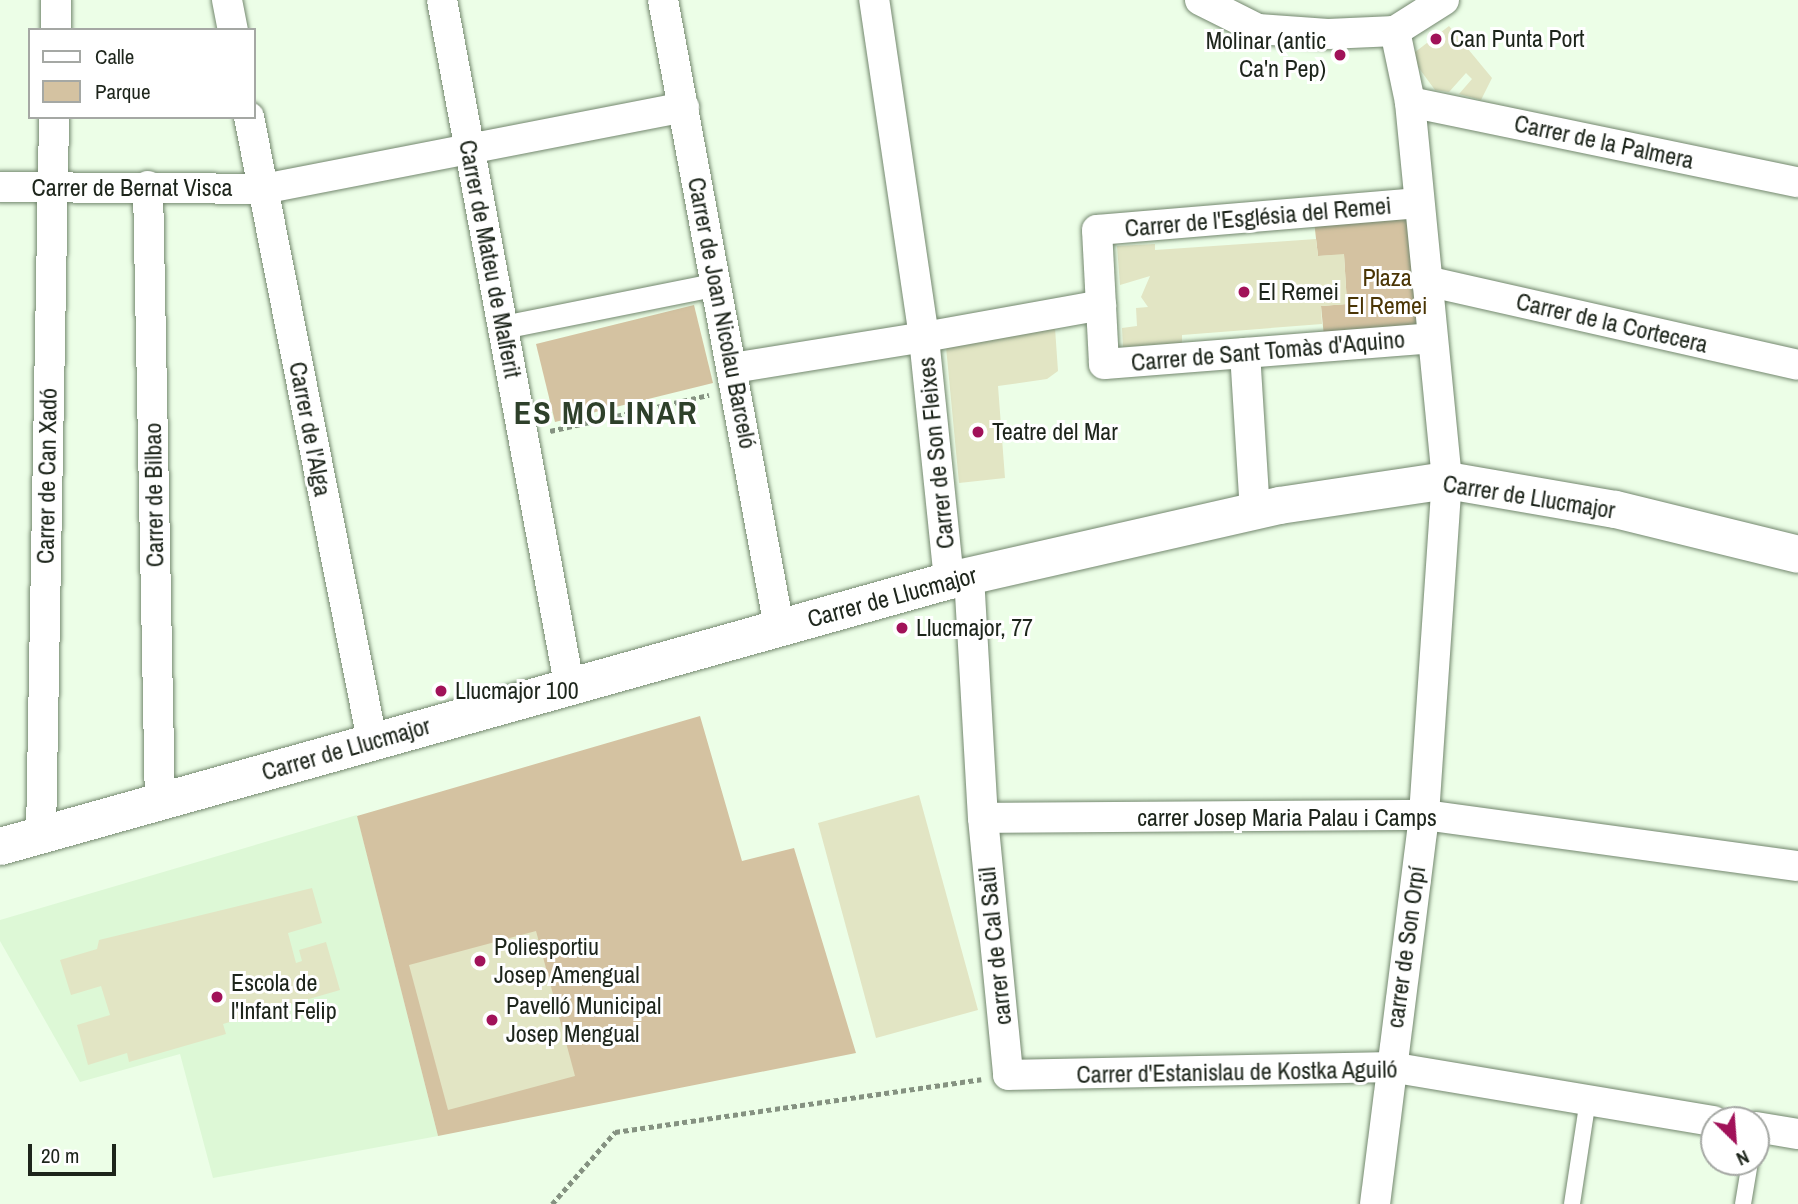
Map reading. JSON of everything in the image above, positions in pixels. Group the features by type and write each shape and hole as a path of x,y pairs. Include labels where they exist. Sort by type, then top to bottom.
{"street":[{"path":"56,0 56,28"},
{"path":"227,0 233,28"},
{"name":"Carrer de Mateu de Malferit","path":"442,0 569,684"},
{"name":"Carrer de Joan Nicolau Barceló","path":"663,0 718,284 779,626"},
{"path":"735,378 924,337 874,0"},
{"path":"1200,0 1258,29 1395,31 1444,0"},
{"name":"carrer de Son Orpí","path":"1375,1204 1390,1067 1424,815 1447,480 1410,102 1395,31"},
{"name":"Carrer de la Palmera","path":"1410,102 1798,182"},
{"name":"Carrer de Bernat Visca","path":"0,187 148,186 263,189 684,107"},
{"name":"Carrer de Can Xadó","path":"41,835 54,119"},
{"name":"Carrer de l'Alga","path":"250,119 372,740"},
{"name":"Carrer de Bilbao","path":"148,186 160,804"},
{"name":"Carrer de l'Església del Remei","path":"1101,304 1097,230 1419,203"},
{"name":"Carrer de la Cortecera","path":"1426,281 1798,365"},
{"path":"503,327 718,284"},
{"name":"Carrer de Son Fleixes","path":"959,578 924,337 1101,304"},
{"name":"Carrer de Sant Tomàs d'Aquino","path":"1101,304 1104,364 1432,338"},
{"path":"1245,353 1255,510"},
{"name":"Carrer de Llucmajor","path":"0,846 160,804 372,740 779,626 959,578 1255,510 1447,480 1615,509 1798,554"},
{"path":"959,578 983,818"},
{"name":"carrer Josep Maria Palau i Camps","path":"983,818 1424,815 1798,866"},
{"name":"carrer de Cal Saül","path":"983,818 1008,1075"},
{"name":"Carrer d'Estanislau de Kostka Aguiló","path":"1008,1075 1390,1067 1700,1119"},
{"path":"1770,1129 1798,1134"}],"lane":[{"path":"1572,1204 1588,1100"},
{"path":"1743,1204 1748,1176"}],"path":[{"path":"523,437 735,378"},
{"path":"552,1204 615,1132 1008,1075"}],"shaded area":[{"name":"Escola de l'Infant Felip","path":"357,815 438,1136 213,1178 180,1054 80,1082 0,941 0,920"}],"green space":[{"name":"Plaza El Remei","path":"1419,203 1432,338 1325,347 1321,306 1347,304 1344,255 1318,256 1313,212"},
{"path":"694,305 713,383 555,422 536,344"},
{"path":"700,716 742,861 794,848 856,1053 438,1136 357,816"}],"building":[{"path":"1449,26 1492,78 1481,100 1459,94 1472,79 1466,73 1449,92 1435,90 1410,56"},
{"name":"El Remei","path":"1316,239 1318,256 1344,254 1347,304 1321,306 1322,324 1182,335 1182,343 1123,347 1122,328 1137,326 1136,308 1148,307 1141,297 1150,276 1120,285 1117,246 1155,244 1155,250"},
{"name":"Teatre del Mar","path":"1055,328 1058,371 1047,379 998,386 1005,478 959,483 946,347"},
{"path":"919,795 978,1010 876,1038 818,823"},
{"path":"312,888 322,923 288,933 296,963 302,961 299,950 326,942 340,990 223,1024 226,1034 129,1062 127,1053 88,1065 77,1025 110,1015 101,986 71,995 60,960 97,949 99,940"},
{"name":"Pavelló Municipal Josep Mengual","path":"536,931 575,1076 448,1110 409,965"}],"place":[{"name":"Can Punta Port","path":"1436,39"},
{"name":"Molinar (antic Ca'n Pep)","path":"1340,55"},
{"name":"El Remei","path":"1244,292"},
{"name":"Teatre del Mar","path":"978,432"},
{"name":"Llucmajor, 77","path":"902,628"},
{"name":"Llucmajor 100","path":"441,691"},
{"name":"Poliesportiu Josep Amengual","path":"480,961"},
{"name":"Escola de l'Infant Felip","path":"217,997"},
{"name":"Pavelló Municipal Josep Mengual","path":"492,1020"}],"district":[{"name":"ES MOLINAR","path":"606,413"}]}
